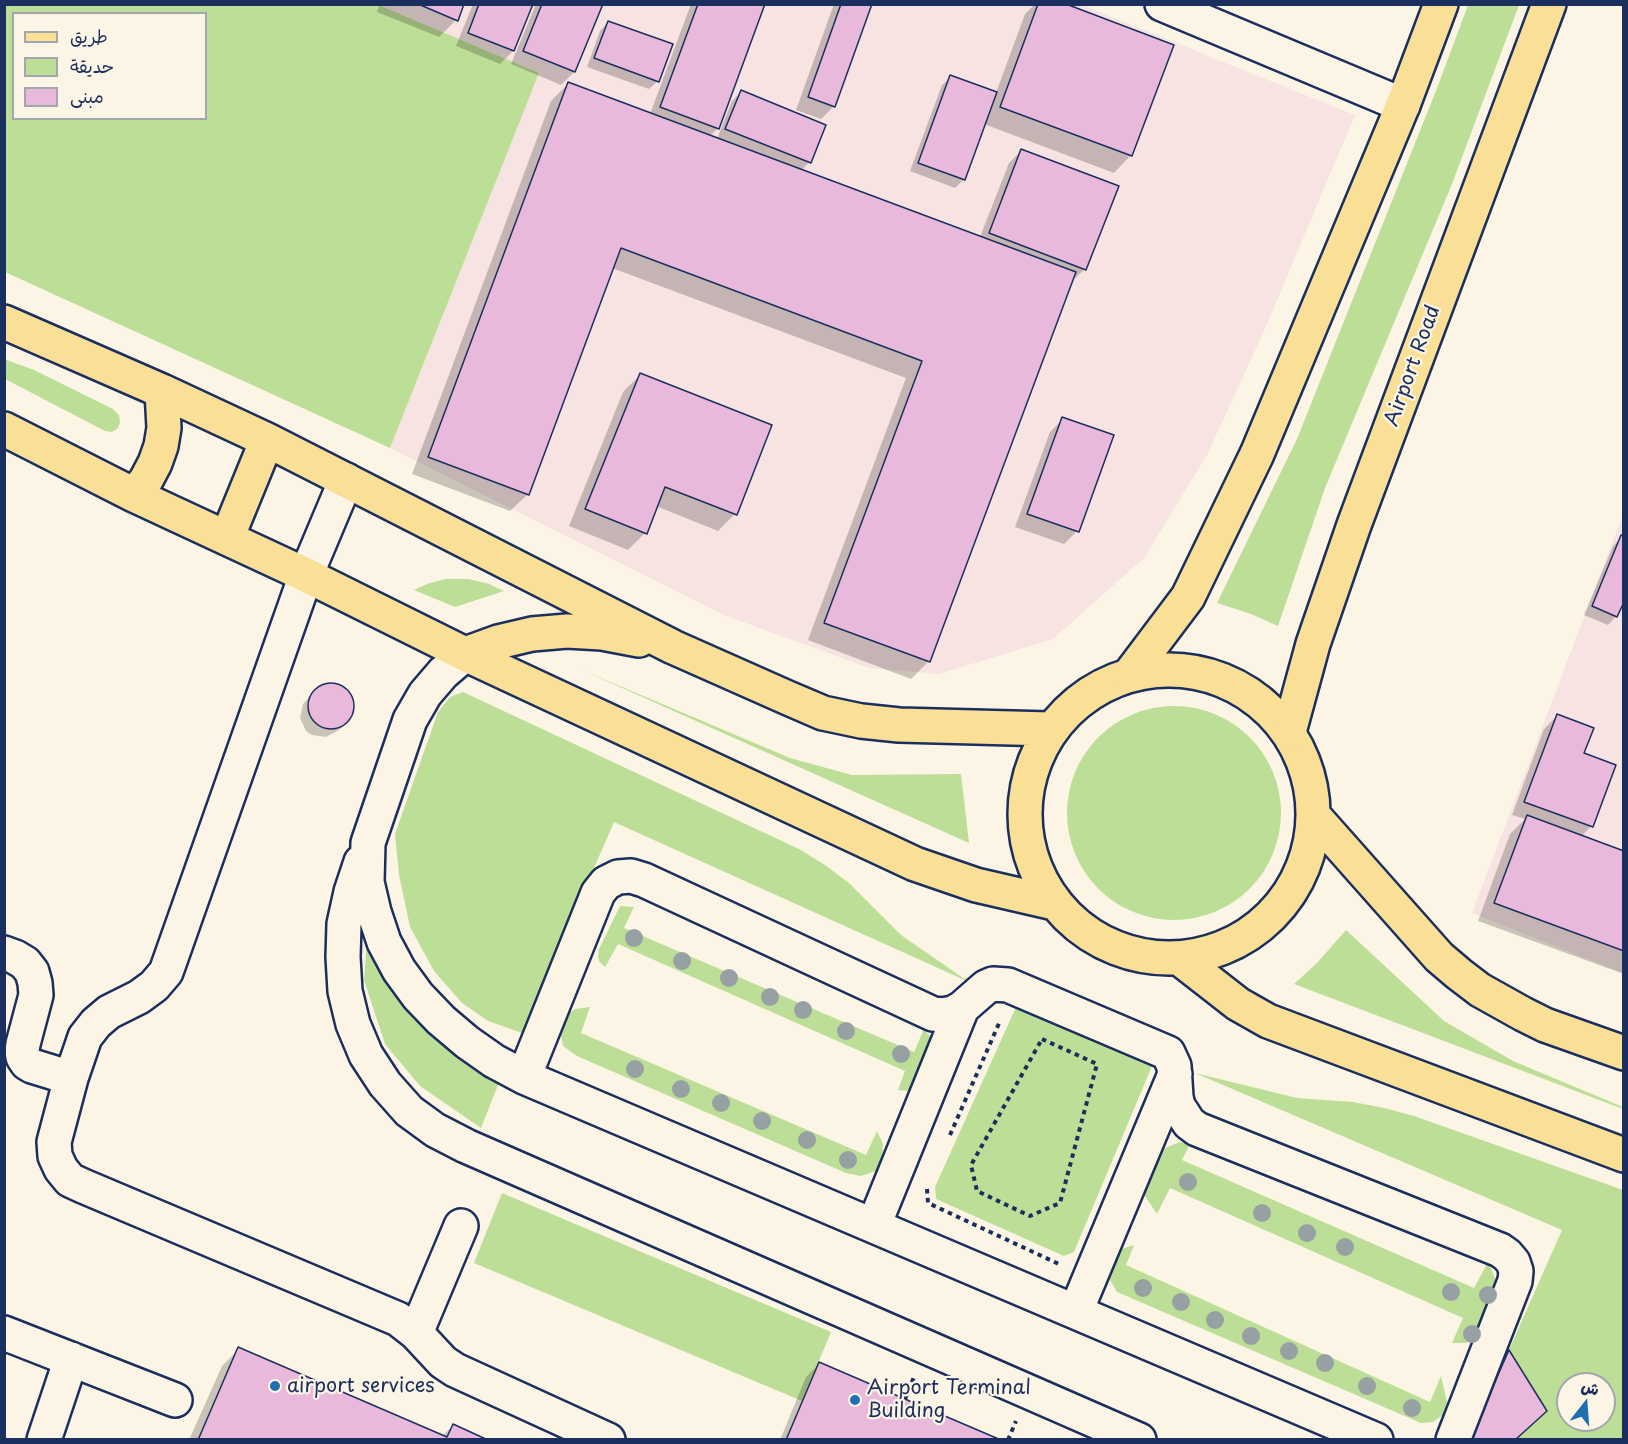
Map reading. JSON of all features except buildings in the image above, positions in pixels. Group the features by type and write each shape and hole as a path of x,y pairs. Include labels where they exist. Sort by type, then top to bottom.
{"main road":[{"path":"1130,674 1188,597 1247,475 1403,105 1441,4"},
{"name":"Airport Road","path":"1289,732 1313,644 1354,525 1549,4"},
{"path":"4,322 267,440 673,646 823,713 899,726 1050,729"},
{"path":"134,495 155,464 161,446 164,428 162,391"},
{"path":"4,429 134,495 306,575 465,654 915,864 976,885 1054,903"},
{"path":"226,538 267,440"},
{"path":"465,654 498,642 532,634 567,632 602,633 673,646"},
{"path":"1175,669 1219,678 1258,699 1289,732 1308,772 1314,816 1307,858 1288,897 1258,928 1221,950 1179,958 1132,954 1089,935 1054,903 1035,871 1025,835 1024,798 1033,762 1050,729 1076,702 1102,685 1130,674 1175,669"},
{"path":"1314,816 1439,957 1459,974 1480,990 1523,1014 1623,1053"},
{"path":"1179,958 1238,1004 1268,1021 1623,1155"}],"street":[{"path":"1162,4 1403,105"},
{"path":"346,480 306,575 166,972 154,986 109,1012 85,1037 71,1078 54,1142 55,1156 61,1169 70,1180 398,1318 416,1333 442,1362 455,1370 574,1433 608,1440"},
{"path":"465,654 424,694 410,720 351,892 344,924 345,991 353,1024 366,1055 385,1084 409,1111 435,1130 483,1154 1139,1440"},
{"path":"368,843 367,882 374,912 384,942 399,970 418,996 450,1028 494,1061 524,1077 1376,1440"},
{"path":"524,1077 598,893 606,883 618,877 631,876 644,880 933,1014 953,1013 993,984 1008,985 1168,1053 1174,1066 1178,1106 1189,1123 1197,1129 1500,1250 1513,1262 1516,1271 1515,1281 1453,1440"},
{"path":"4,953 25,963 32,972 35,983 36,995 23,1044 23,1057 32,1066 71,1078"},
{"path":"874,1225 962,1008"},
{"path":"1076,1311 1175,1074"},
{"path":"416,1333 461,1226"},
{"path":"4,1333 175,1400"},
{"path":"44,1440 72,1359"}],"path":[{"path":"946,1145 1015,988"},
{"path":"1042,1039 1097,1065 1060,1203 1030,1216 977,1191 971,1165 1042,1039"},
{"path":"927,1186 928,1203 1065,1267"},
{"path":"905,1399 914,1377"},
{"path":"1008,1440 1017,1420"}],"shaded area":[{"path":"379,5 1082,5 1355,115 1264,331 1207,455 1144,558 1053,639 939,674 869,668 724,615 390,448 539,73"},
{"path":"1623,514 1623,973 1472,913"}],"green space":[{"path":"5,4 379,5 539,73 390,448 5,272"},
{"path":"1468,5 1519,5 1452,184 1325,488 1278,626 1217,603 1297,439"},
{"path":"4,359 34,370 113,409 119,415 118,428 112,432 105,431 5,379"},
{"path":"446,579 469,579 504,591 455,607 414,590"},
{"path":"582,670 790,758 852,775 961,774 969,843"},
{"path":"463,692 799,849 849,883 901,935 969,982 614,822 522,1033 488,1021 462,1003 434,971 410,927 399,875 395,834 438,712 450,697"},
{"path":"1164,706 1184,706 1215,714 1250,737 1273,772 1279,792 1281,813 1279,834 1273,854 1250,889 1215,912 1184,920 1164,920 1133,912 1106,896 1091,881 1075,854 1067,823 1067,803 1075,772 1091,745 1106,730 1133,714"},
{"path":"620,906 634,907 624,928 914,1052 924,1029 932,1045 915,1084 908,1091 898,1090 905,1071 618,944 605,967 599,961 599,949"},
{"path":"1346,930 1444,1021 1513,1061 1623,1107 1623,1109 1294,984 1317,963"},
{"path":"367,938 502,1075 481,1128 420,1086 385,1044 364,980"},
{"path":"1028,1003 1150,1055 1152,1066 1074,1252 1064,1256 936,1199 935,1187 1016,1007"},
{"path":"590,1007 581,1033 866,1155 877,1131 883,1144 882,1159 876,1171 861,1176 846,1173 577,1056 563,1046 560,1030 564,1017 575,1009"},
{"path":"1195,1073 1297,1098 1353,1102 1414,1116 1623,1190 1623,1439 1515,1439 1547,1411 1509,1350 1562,1230"},
{"path":"1180,1142 1190,1144 1182,1160 1474,1288 1488,1262 1501,1292 1481,1335 1466,1343 1452,1343 1463,1318 1170,1188 1157,1214 1145,1196 1146,1182 1165,1148"},
{"path":"502,1193 831,1332 802,1401 474,1263"},
{"path":"1134,1245 1126,1265 1430,1402 1441,1376 1447,1402 1443,1415 1433,1422 1421,1423 1117,1292 1110,1280 1111,1267 1121,1249"}],"place":[{"name":"airport services","path":"275,1386"},
{"name":"Airport Terminal Building","path":"855,1400"}]}
